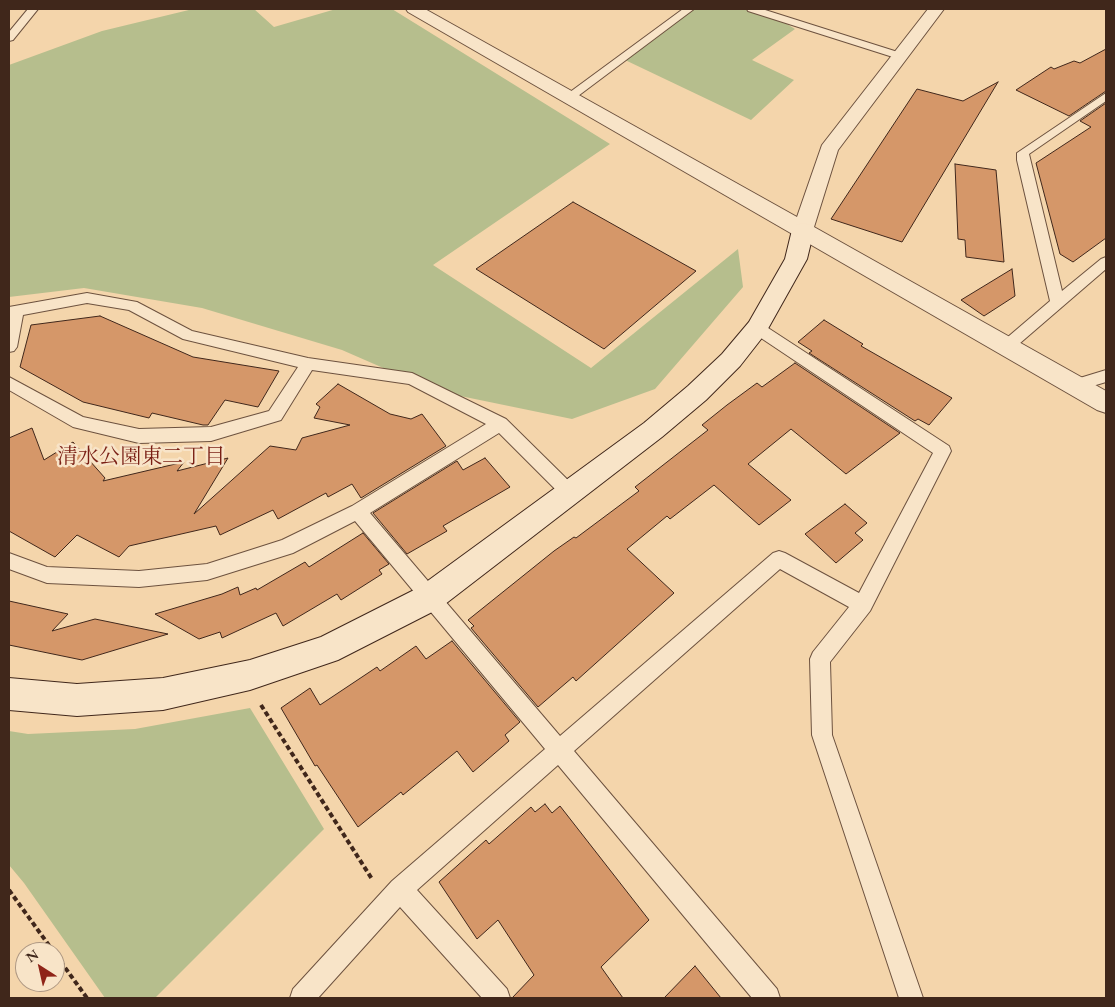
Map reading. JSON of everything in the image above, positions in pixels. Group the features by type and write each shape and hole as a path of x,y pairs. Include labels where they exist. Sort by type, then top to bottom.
{"street":[{"path":"414,9 1106,403"},
{"path":"9,694 77,700 163,694 250,675 327,650 429,598 653,430 731,360 757,328 796,259 803,230 829,149 936,9"}],"lane":[{"path":"9,38 33,9"},
{"path":"570,97 688,9"},
{"path":"752,9 900,56"},
{"path":"1058,303 1023,160 1023,153 1106,96"},
{"path":"1007,346 1106,262"},
{"path":"9,347 13,311 88,298 132,306 188,335 308,364 412,378 500,424 570,493"},
{"path":"757,328 943,451 863,605 820,658 822,735 911,998"},
{"path":"9,383 79,422 139,436 211,434 275,416 308,364"},
{"path":"1076,385 1106,376"},
{"path":"9,561 47,575 139,580 207,572 287,547 358,511 500,424"},
{"path":"358,511 429,598 768,998"},
{"path":"302,998 394,896 779,559 863,605"},
{"path":"394,896 498,998"}],"path":[{"path":"256,698 394,896"},
{"path":"9,890 87,998"}],"green space":[{"path":"193,9 254,9 274,27 336,9 392,9 610,144 433,265 591,368 738,249 743,287 655,389 572,419 436,391 342,350 202,308 84,288 9,297 9,65 102,31"},
{"path":"682,9 763,9 795,29 752,60 794,80 751,120 625,60 670,26"},
{"path":"250,708 324,829 155,998 105,998 24,883 9,865 9,731 28,734 135,729"}],"building":[{"path":"1106,49 1106,91 1069,116 1016,90 1051,67 1054,69 1074,61 1080,63"},
{"path":"998,82 902,242 831,219 917,89 963,101"},
{"path":"1106,103 1106,238 1073,262 1060,254 1036,163 1091,127 1080,121"},
{"path":"955,164 996,170 1004,262 966,257 965,240 958,239"},
{"path":"573,202 696,271 604,349 476,269"},
{"path":"1012,269 1015,296 984,316 961,300"},
{"path":"100,316 193,357 279,371 258,407 225,400 208,425 203,425 152,413 149,418 83,402 20,367 31,325"},
{"path":"824,320 863,344 861,346 952,398 929,425 918,419 915,421 809,353 812,351 798,342"},
{"path":"795,363 900,433 846,474 791,429 748,464 791,500 759,525 714,485 670,519 667,516 627,549 674,593 576,681 573,677 538,707 471,628 474,626 468,620 554,551 574,537 576,538 639,491 635,487 708,430 702,425 727,405 757,383 762,387"},
{"path":"338,384 390,414 411,419 422,414 446,446 361,498 352,484 328,497 326,493 278,519 273,510 220,535 216,526 129,546 119,557 77,535 55,557 9,531 9,438 32,428 44,460 73,442 105,478 103,481 184,462 177,471 228,458 194,514 270,446 296,450 302,438 350,425 314,418 320,407 316,404"},
{"path":"485,458 510,487 443,526 447,531 407,554 373,513 457,461 463,470"},
{"path":"845,504 867,523 855,533 863,540 836,563 805,534"},
{"path":"363,533 389,564 379,570 382,574 341,600 337,594 283,626 276,613 222,638 220,632 199,639 155,614 222,594 238,587 240,595 256,588 257,590 305,562 309,567"},
{"path":"9,601 68,614 52,631 95,619 168,634 82,660 9,645"},
{"path":"452,641 520,722 505,735 509,741 473,772 457,751 403,795 401,792 358,827 317,765 315,766 281,708 310,688 320,705 377,667 380,671 416,646 426,659"},
{"path":"545,804 552,813 560,806 649,920 601,967 623,998 512,998 534,975 498,920 477,939 439,882 486,840 489,844 531,807 535,812"},
{"path":"695,966 721,998 664,998"}],"district":[{"name":"清水公園東二丁目","path":"141,457"}]}
